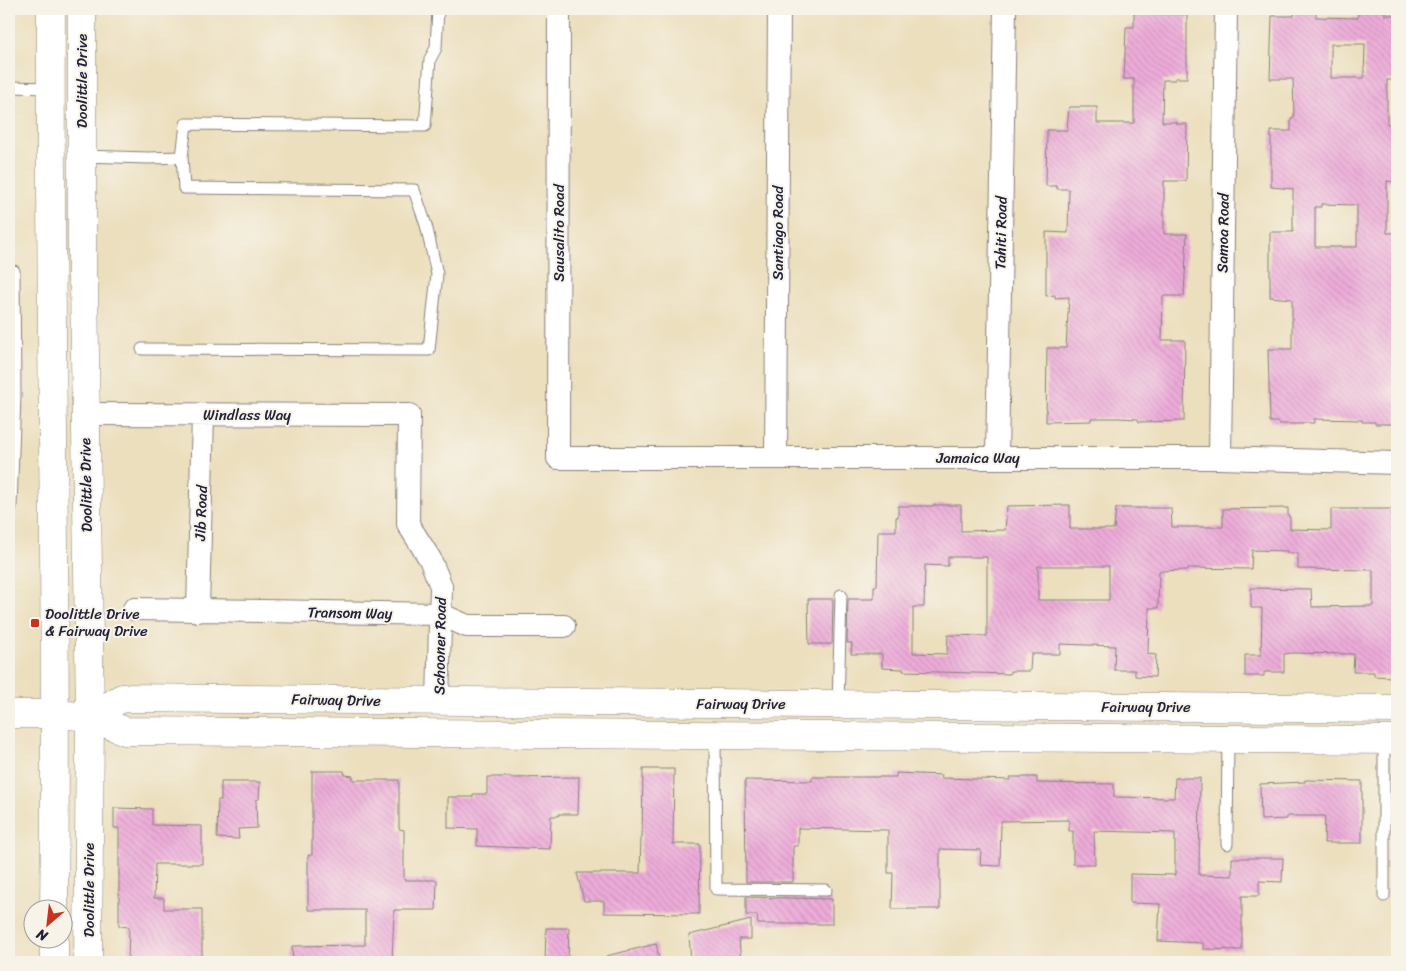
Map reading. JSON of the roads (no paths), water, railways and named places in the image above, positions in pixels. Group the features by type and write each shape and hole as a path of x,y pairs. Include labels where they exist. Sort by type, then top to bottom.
{"street":[{"name":"Doolittle Drive","path":"51,9 51,88 68,276"},
{"name":"Doolittle Drive","path":"54,898 56,714 68,276 82,156 82,9"},
{"name":"Sausalito Road","path":"558,458 559,9"},
{"name":"Santiago Road","path":"776,458 779,9"},
{"name":"Tahiti Road","path":"996,458 1005,9"},
{"name":"Samoa Road","path":"1220,458 1226,9"},
{"name":"Doolittle Drive","path":"68,276 84,283 90,716 88,962"},
{"name":"Windlass Way","path":"85,414 409,415"},
{"name":"Jib Road","path":"198,611 203,415"},
{"name":"Schooner Road","path":"409,415 408,524 430,559 441,586 438,734"},
{"name":"Jamaica Way","path":"558,458 1220,458 1397,464"},
{"name":"Transom Way","path":"134,609 440,614 467,626 564,626"},
{"name":"Fairway Drive","path":"90,716 122,698 1397,709"},
{"path":"1150,738 1151,707"},
{"name":"Fairway Drive","path":"9,714 90,716 125,731 1390,740"},
{"path":"54,948 54,962"}],"lane":[{"path":"142,349 429,350 437,274 426,225 414,190 184,188 182,156 186,124 425,126 430,59 436,48 438,9"},
{"path":"9,87 51,88"},
{"path":"82,156 149,158 182,156"},
{"path":"11,506 15,395 14,271"},
{"path":"838,704 841,595"},
{"path":"715,736 716,889 826,890"},
{"path":"1227,844 1228,739"},
{"path":"1384,896 1390,740"}],"place":[{"name":"Doolittle Drive & Fairway Drive","path":"35,623"}]}
